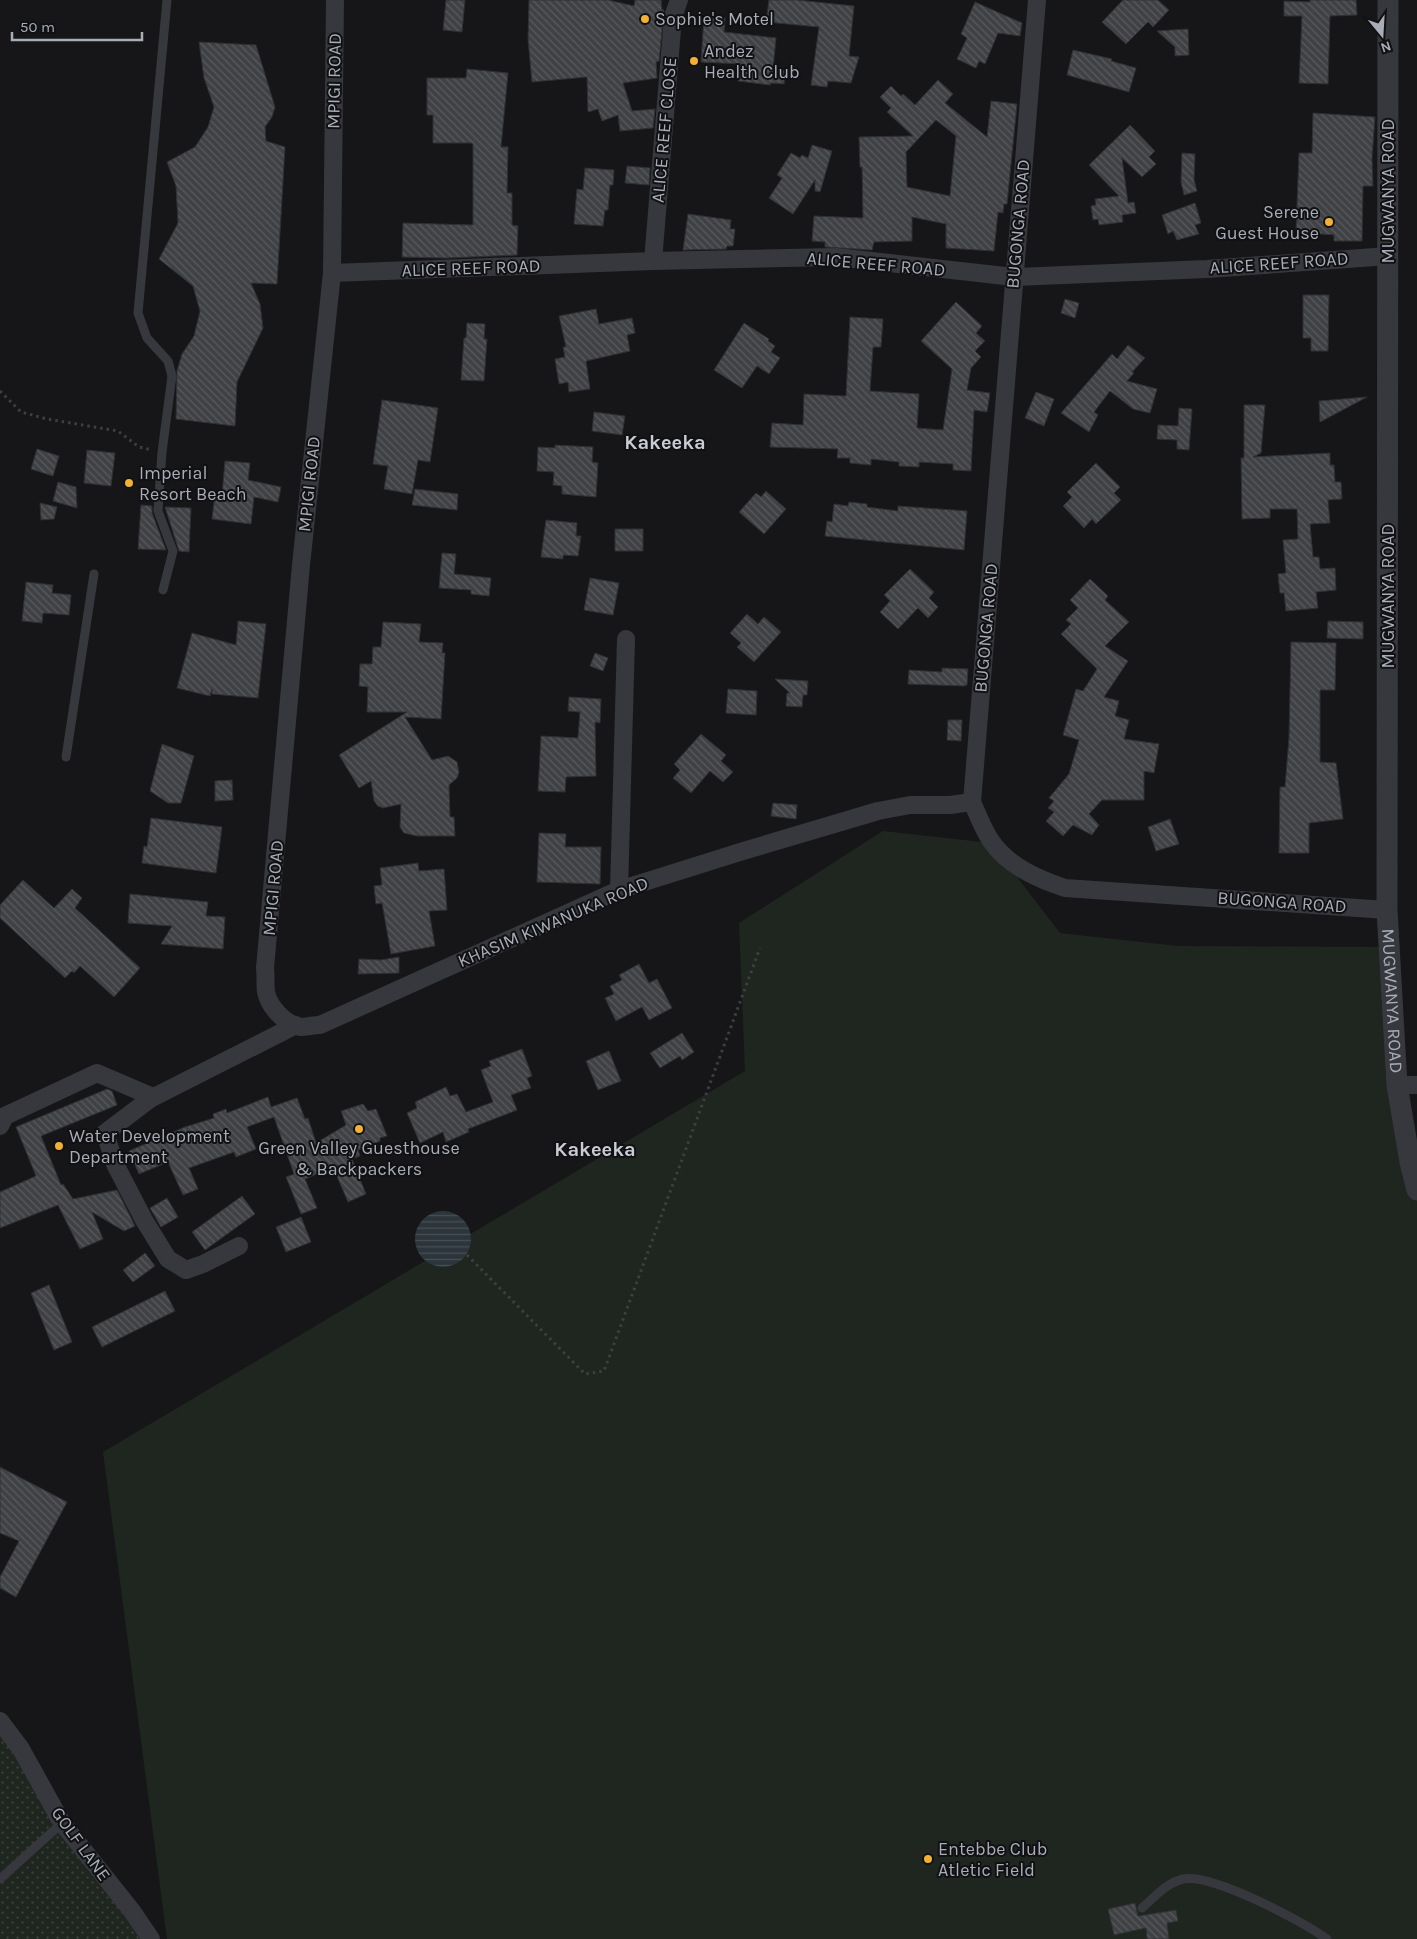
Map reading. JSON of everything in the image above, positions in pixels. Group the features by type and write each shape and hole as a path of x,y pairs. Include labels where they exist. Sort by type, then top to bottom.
{"street":[{"name":"MPIGI ROAD","path":"296,1025 283,1018 274,1009 266,992 266,968 304,536 332,273 335,0"},
{"name":"ALICE REEF CLOSE","path":"653,260 673,17 679,0"},
{"name":"BUGONGA ROAD","path":"1037,0 972,802 992,841 1012,862 1040,880 1065,888 1387,910"},
{"name":"MUGWANYA ROAD","path":"1388,0 1387,910 1407,1085 1410,1162 1417,1190"},
{"name":"ALICE REEF ROAD","path":"332,273 653,260 836,257 1014,277 1207,269 1389,256"},
{"path":"619,890 626,639"},
{"name":"KHASIM KIWANUKA ROAD","path":"296,1025 301,1027 320,1025 619,890 878,811 910,804 950,805 972,802"},
{"path":"238,1246 203,1264 186,1270 168,1259 144,1220 115,1164 105,1133 153,1097 296,1025"},
{"path":"0,1126 5,1116 97,1072 153,1097"},
{"name":"GOLF LANE","path":"0,1721 21,1749 62,1823 132,1911 151,1939"}],"lane":[{"path":"164,590 173,551 158,511 162,452 172,376 168,361 147,338 138,313 166,0"},
{"path":"66,757 94,574"},
{"path":"0,1879 62,1823"},
{"path":"1142,1908 1168,1885 1183,1879 1198,1879 1228,1887 1274,1909 1327,1939"}],"path":[{"path":"0,391 22,412 46,419 118,432 139,447 162,452"},
{"path":"467,1255 585,1374 604,1371 760,948"}],"shaded area":[{"path":"883,831 991,843 1060,933 1178,946 1386,947 1417,1191 1417,1939 167,1939 103,1452 745,1071 739,923"},
{"path":"437,1211 449,1211 459,1215 467,1223 471,1239 467,1255 459,1263 449,1267 437,1267 427,1263 419,1255 415,1245 415,1233 419,1223 427,1215"},
{"path":"0,1726 147,1939 0,1939"}],"building":[{"path":"446,0 465,0 462,32 443,30"},
{"path":"529,0 608,0 634,6 635,0 661,0 662,10 664,10 659,61 656,62 657,78 623,83 632,111 655,109 653,128 620,131 618,115 602,121 598,109 588,112 587,77 532,82 528,39"},
{"path":"769,0 797,0 854,6 849,56 859,57 851,83 828,81 827,87 811,85 819,27 766,22"},
{"path":"1123,0 1158,0 1169,10 1153,27 1148,22 1126,44 1102,22"},
{"path":"1310,0 1356,0 1357,15 1330,16 1328,84 1299,83 1302,16 1284,16 1284,1 1310,2"},
{"path":"975,2 1022,23 1020,36 998,33 985,64 979,61 976,68 957,59 967,38 961,34"},
{"path":"704,17 725,18 724,32 776,38 773,69 786,71 784,84 771,83 770,85 738,81 740,64 701,62"},
{"path":"1188,29 1189,55 1175,56 1175,47 1157,31"},
{"path":"199,42 256,45 275,107 272,117 265,127 266,141 285,147 277,284 251,283 260,304 263,328 237,382 235,426 176,419 177,371 182,354 194,336 200,311 193,286 159,259 178,223 176,186 167,162 195,147 208,127 214,107 204,78"},
{"path":"1073,50 1112,59 1111,61 1136,68 1129,92 1067,75"},
{"path":"467,69 508,73 501,147 508,147 507,193 512,193 512,225 518,226 517,255 446,258 402,257 403,223 473,225 473,144 433,143 433,115 427,115 427,78 466,78"},
{"path":"938,80 953,94 945,103 987,137 991,101 1017,104 1007,204 1004,204 1003,213 998,212 994,251 946,248 946,224 912,217 912,241 874,242 872,250 825,247 825,242 812,241 814,216 863,218 862,167 860,167 859,137 913,136 887,112 891,108 880,97 891,86 901,96 903,94 915,105","holes":["936,120 956,136 950,196 907,187 906,152"]},
{"path":"1313,113 1375,117 1372,158 1373,186 1363,186 1362,241 1334,241 1334,235 1296,232 1299,153 1312,153"},
{"path":"1130,125 1155,151 1149,157 1156,164 1142,177 1122,158 1128,203 1134,202 1136,213 1122,215 1123,222 1099,225 1098,219 1093,220 1091,206 1096,205 1095,199 1119,196 1089,165"},
{"path":"812,145 832,151 820,192 815,191 815,180 793,214 769,198 782,178 777,175 791,153 800,158 802,155 808,158"},
{"path":"1182,153 1195,154 1194,180 1197,191 1184,195 1181,182"},
{"path":"627,166 650,168 649,185 625,183"},
{"path":"585,168 614,170 613,185 610,185 608,210 605,210 603,226 574,224 577,189 583,190"},
{"path":"1195,203 1201,223 1195,225 1199,234 1177,240 1173,231 1168,234 1162,215"},
{"path":"688,214 731,220 730,229 735,229 733,246 727,246 726,249 683,250"},
{"path":"1303,295 1329,295 1328,351 1311,351 1311,338 1303,338"},
{"path":"1065,299 1079,303 1075,318 1061,313"},
{"path":"956,302 982,326 976,333 985,341 975,351 981,357 971,368 967,390 990,393 987,412 974,410 971,471 953,470 953,464 919,462 919,467 899,466 899,462 871,459 871,465 850,463 850,458 837,458 838,449 770,447 772,423 803,425 804,394 846,396 850,317 883,319 881,347 873,347 870,391 919,394 917,428 943,430 952,369 921,341"},
{"path":"596,309 599,324 632,318 635,333 627,335 630,351 586,361 590,389 569,392 568,382 559,384 555,359 565,357 563,347 566,347 559,316"},
{"path":"467,323 485,324 484,339 487,339 484,381 461,380"},
{"path":"744,323 769,339 768,341 775,346 771,352 780,358 769,374 757,366 742,388 714,370"},
{"path":"1128,345 1145,358 1132,372 1134,373 1127,381 1157,389 1150,413 1133,409 1110,391 1094,412 1098,415 1089,432 1061,413 1112,354 1117,359"},
{"path":"1036,392 1054,399 1044,426 1025,418"},
{"path":"1367,397 1320,422 1319,401"},
{"path":"382,400 438,408 430,462 418,460 412,494 384,489 388,466 373,464"},
{"path":"1244,405 1265,405 1261,453 1253,457 1330,453 1330,465 1334,465 1335,482 1341,482 1342,499 1328,500 1330,523 1310,524 1313,557 1319,557 1320,569 1335,568 1336,590 1316,592 1318,608 1286,611 1284,593 1280,593 1278,574 1286,573 1283,540 1298,539 1297,509 1270,509 1270,518 1242,519 1241,458 1244,458"},
{"path":"1179,408 1192,409 1189,450 1177,449 1177,440 1157,439 1158,425 1178,426"},
{"path":"594,412 625,416 622,435 592,431"},
{"path":"555,445 593,447 592,462 598,463 596,497 562,494 562,486 553,485 554,472 537,471 538,447 555,448"},
{"path":"37,449 59,456 53,476 31,469"},
{"path":"87,450 115,453 111,486 84,483"},
{"path":"225,461 250,463 248,480 281,487 278,502 254,497 251,524 212,519 215,495 222,496"},
{"path":"1096,463 1120,487 1114,493 1121,500 1096,524 1092,519 1084,528 1063,506 1072,497 1067,492"},
{"path":"58,482 76,487 77,508 53,501"},
{"path":"415,489 458,494 457,510 412,505"},
{"path":"766,491 786,509 764,534 739,512 756,493 761,497"},
{"path":"849,502 867,504 867,507 898,511 898,506 967,511 964,550 825,536 827,521 832,522 834,504 848,506"},
{"path":"40,503 57,507 54,519 41,520"},
{"path":"141,505 152,506 152,513 166,550 138,549"},
{"path":"165,507 191,508 189,552 179,551"},
{"path":"546,520 577,523 576,536 581,536 578,556 563,555 563,559 541,557"},
{"path":"615,529 643,529 643,551 615,551"},
{"path":"442,553 456,554 454,574 491,578 489,596 471,594 471,590 439,588"},
{"path":"910,569 934,592 929,598 938,607 928,618 918,608 898,629 880,612 890,601 884,595"},
{"path":"590,578 619,583 613,615 584,610"},
{"path":"1090,579 1108,596 1105,600 1129,622 1105,646 1128,661 1104,697 1119,701 1115,716 1129,720 1124,739 1159,744 1154,773 1144,771 1144,800 1102,800 1089,814 1099,825 1092,835 1073,825 1063,836 1046,821 1054,812 1048,808 1054,801 1049,798 1069,774 1079,740 1063,735 1076,689 1083,691 1097,669 1061,634 1071,624 1066,620 1078,608 1070,600"},
{"path":"26,582 53,585 52,593 71,595 69,615 43,613 42,623 22,621"},
{"path":"747,614 758,624 764,617 781,632 754,662 737,647 741,643 730,633"},
{"path":"238,621 266,624 258,698 212,694 212,689 210,696 177,688 192,633 236,645"},
{"path":"1328,621 1363,622 1363,639 1327,638"},
{"path":"383,622 421,624 419,642 443,643 442,653 445,653 441,719 405,717 432,760 448,756 457,762 459,772 457,778 449,785 450,817 454,817 455,836 417,836 404,833 400,827 401,804 383,808 378,806 374,801 371,781 359,788 339,755 407,712 367,712 368,687 359,686 360,664 372,664 373,647 381,647"},
{"path":"1291,642 1336,643 1335,690 1320,690 1320,762 1336,763 1343,819 1309,823 1309,853 1279,853 1280,787 1285,787 1289,738"},
{"path":"595,653 608,658 603,671 590,666"},
{"path":"942,668 968,669 967,685 908,684 909,670 942,672"},
{"path":"775,679 808,681 807,695 803,695 802,707 786,706 787,693 790,693"},
{"path":"728,689 757,691 756,715 726,713"},
{"path":"569,697 601,699 600,723 595,722 596,776 566,777 565,792 538,791 541,736 578,738 580,712 568,711"},
{"path":"948,720 962,720 961,741 947,740"},
{"path":"701,734 726,755 721,761 733,772 723,782 710,771 691,793 673,778 680,770 674,764"},
{"path":"162,744 194,756 181,803 168,803 150,791"},
{"path":"232,780 233,800 215,801 215,781"},
{"path":"773,803 797,805 796,819 771,816"},
{"path":"151,818 222,827 216,873 142,863 144,846 147,847"},
{"path":"1170,819 1179,844 1156,851 1148,827"},
{"path":"539,833 566,834 565,847 601,847 600,884 537,882"},
{"path":"418,863 419,871 444,869 447,910 429,911 435,946 391,954 382,903 376,904 374,886 382,885 380,868"},
{"path":"23,880 54,908 72,889 82,898 75,908 140,968 114,997 80,966 74,973 72,971 65,978 0,918 0,905"},
{"path":"130,894 208,902 206,916 225,917 223,949 161,944 172,926 128,923"},
{"path":"399,957 399,973 358,974 359,959 381,960"},
{"path":"639,964 649,983 657,979 672,1008 649,1020 642,1007 616,1021 605,998 614,994 610,986 622,980 619,975"},
{"path":"682,1033 694,1052 682,1060 680,1056 660,1068 650,1053"},
{"path":"522,1049 532,1076 527,1078 531,1088 511,1095 517,1110 468,1129 469,1132 446,1142 443,1132 420,1143 407,1113 417,1108 415,1102 446,1087 450,1096 457,1094 466,1112 493,1102 481,1070 491,1066 489,1061"},
{"path":"609,1051 621,1081 598,1090 586,1061"},
{"path":"107,1089 112,1091 117,1105 41,1136 61,1185 63,1184 73,1199 117,1190 135,1226 124,1231 92,1212 103,1239 80,1249 58,1205 0,1228 0,1192 36,1176 16,1127"},
{"path":"268,1097 271,1107 297,1098 305,1119 308,1118 316,1143 346,1125 341,1111 363,1104 368,1111 376,1109 387,1136 358,1150 360,1156 352,1159 366,1194 348,1202 333,1167 305,1179 317,1208 301,1214 286,1177 294,1174 274,1117 247,1127 256,1149 236,1157 234,1152 189,1168 198,1189 183,1195 168,1162 139,1174 129,1151 185,1127 214,1118 213,1114 226,1109 227,1113"},
{"path":"242,1196 255,1214 205,1250 192,1232"},
{"path":"167,1198 178,1217 161,1227 150,1208"},
{"path":"301,1217 311,1242 286,1252 276,1227"},
{"path":"145,1253 155,1266 133,1282 123,1270"},
{"path":"49,1285 72,1342 54,1350 31,1293"},
{"path":"165,1291 175,1311 102,1347 92,1327"},
{"path":"0,1467 67,1502 16,1597 0,1588 0,1577 19,1541 0,1533"},
{"path":"1135,1903 1138,1916 1176,1910 1178,1921 1167,1923 1169,1939 1147,1939 1146,1928 1114,1935 1108,1909"}],"place":[{"name":"Sophie's Motel","path":"645,19"},
{"name":"Andez Health Club","path":"694,61"},
{"name":"Serene Guest House","path":"1329,222"},
{"name":"Imperial Resort Beach","path":"129,483"},
{"name":"Green Valley Guesthouse & Backpackers","path":"359,1129"},
{"name":"Water Development Department","path":"59,1146"},
{"name":"Entebbe Club Atletic Field","path":"928,1859"}],"district":[{"name":"Kakeeka","path":"665,442"},
{"name":"Kakeeka","path":"595,1149"}]}
